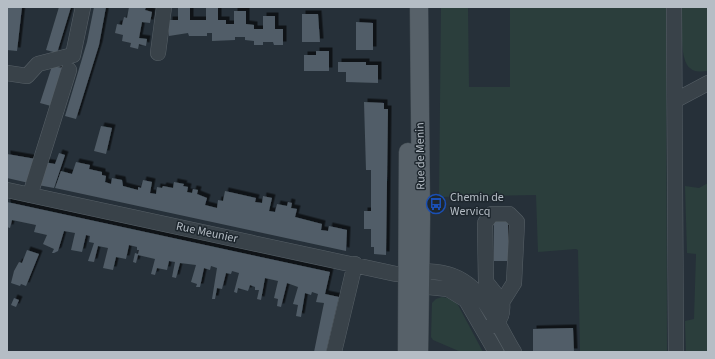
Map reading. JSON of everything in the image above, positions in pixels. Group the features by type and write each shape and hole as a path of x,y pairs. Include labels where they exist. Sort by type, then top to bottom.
{"main road":[{"name":"Rue de Menin","path":"408,7 419,352"},
{"name":"Rue de Menin","path":"407,352 416,277 419,7"}],"street":[{"path":"7,73 27,76 38,64 74,56 83,7"},
{"path":"158,53 164,7"},
{"path":"674,7 676,100 676,352"},
{"path":"30,195 69,70"},
{"path":"676,100 708,83"},
{"name":"Rue Meunier","path":"7,190 416,277"},
{"path":"484,331 496,322 503,314 502,302 486,282 485,223 492,214 508,214 517,222 514,283 502,302"},
{"path":"334,352 355,264"},
{"path":"416,277 448,274 469,284 477,292 514,352"},
{"path":"416,277 429,287 448,289 461,296 469,304 496,352"}],"green space":[{"path":"441,7 468,7 469,87 510,87 510,7 666,7 667,352 580,352 578,250 538,252 536,195 439,197"},
{"path":"682,7 708,7 708,71 694,71 686,64 682,40"},
{"path":"708,183 708,352 686,352 685,321 694,319 696,254 687,253 685,186 699,188"},
{"path":"442,297 452,299 458,305 483,352 461,352 433,340 431,337 432,303 436,299"}],"building":[{"path":"7,7 22,7 17,51 7,50"},
{"path":"59,7 71,7 57,53 46,50"},
{"path":"94,7 106,7 99,45 76,119 65,116 87,42"},
{"path":"129,7 146,7 145,10 152,12 150,23 142,22 139,38 147,39 146,46 139,44 138,49 130,47 131,43 122,41 123,35 115,33 117,24 122,25 124,17 127,18"},
{"path":"178,7 190,7 190,20 206,20 206,7 218,7 218,20 226,20 226,24 234,24 234,11 246,11 246,24 254,25 254,29 263,29 263,16 275,16 275,29 283,29 283,45 274,45 273,42 263,42 263,45 254,45 254,41 245,40 245,37 235,37 235,40 212,41 212,33 207,33 207,36 189,36 188,33 169,36 169,20 178,20"},
{"path":"302,14 318,14 320,42 302,42"},
{"path":"356,22 373,23 373,50 356,50"},
{"path":"316,51 329,51 329,71 304,71 304,55 316,55"},
{"path":"338,62 366,62 366,65 378,65 378,83 346,82 346,72 338,72"},
{"path":"52,66 63,68 51,106 40,103"},
{"path":"364,102 384,103 384,109 388,109 386,255 374,254 374,247 371,247 371,229 364,229 364,211 371,211 371,170 366,170"},
{"path":"101,126 112,128 106,154 94,151"},
{"path":"59,153 65,155 54,188 38,185 44,162 55,164"},
{"path":"7,154 36,159 29,183 7,178"},
{"path":"76,162 90,165 89,169 102,172 102,175 106,176 105,182 111,184 112,178 122,180 123,186 138,190 138,187 141,188 143,180 152,182 150,193 156,194 157,187 162,188 163,186 173,188 174,182 184,184 183,186 188,187 187,192 192,193 193,189 198,190 197,194 207,198 205,205 217,208 218,200 223,201 225,191 256,198 255,202 262,203 263,196 272,198 269,211 275,212 277,204 287,206 288,202 292,203 291,208 297,209 295,217 322,224 321,230 328,231 329,226 347,230 346,251 55,188 61,171 72,174"},
{"path":"7,202 330,272 325,294 339,297 326,352 314,352 324,303 316,302 318,294 312,292 311,295 305,293 301,317 296,316 298,305 293,304 298,287 287,283 281,307 277,306 278,299 274,298 278,281 265,278 261,300 257,299 259,290 255,290 255,287 250,285 248,291 238,288 237,293 234,292 239,273 232,271 231,274 226,273 222,289 217,288 215,299 212,299 217,268 211,266 210,270 204,268 200,287 196,287 197,284 191,282 196,265 180,263 176,278 172,277 175,262 169,261 167,270 157,268 155,275 151,274 155,259 138,255 136,263 133,262 135,253 138,254 139,250 137,250 137,247 129,245 126,259 116,257 113,270 103,268 108,248 98,246 94,262 88,261 94,243 89,242 90,236 86,235 82,252 71,250 75,233 64,231 58,251 52,253 54,249 43,244 47,235 34,232 36,225 12,220 10,228 7,227"},
{"path":"494,219 508,219 508,261 494,261"},
{"path":"27,250 39,254 26,286 11,283 14,271 19,262 22,263"},
{"path":"14,298 19,300 16,307 11,305"},
{"path":"573,328 574,352 533,352 533,329"}],"place":[{"name":"Chemin de Wervicq","path":"436,204"}]}
